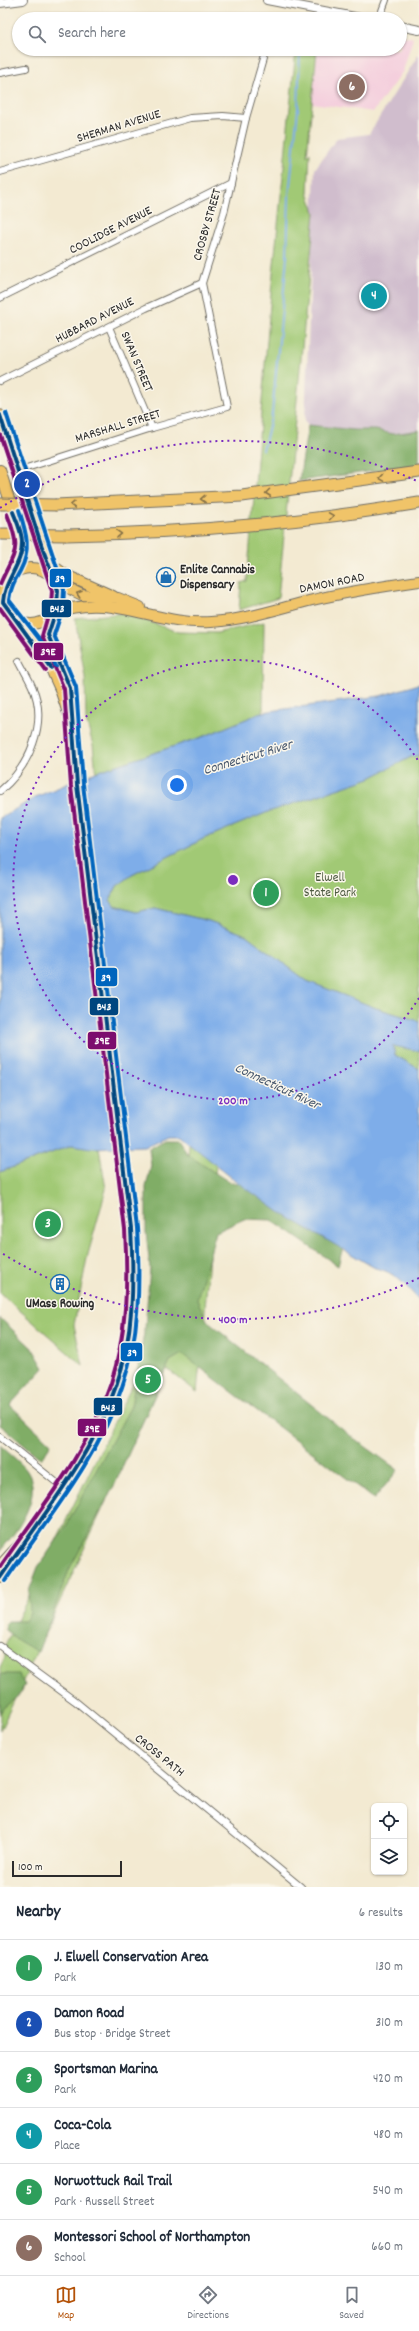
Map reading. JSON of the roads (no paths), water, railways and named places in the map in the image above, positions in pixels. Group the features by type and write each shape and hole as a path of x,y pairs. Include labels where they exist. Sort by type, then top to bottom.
{"highway":[{"path":"0,434 9,446"},
{"path":"0,504 56,505 242,496 419,472"},
{"path":"0,534 66,535 154,533 241,527 419,503"}],"main road":[{"path":"0,415 17,471 55,580 58,603 49,630 49,641 70,688 72,699 71,722 77,785 106,1018 133,1257 133,1295 130,1327 122,1366 108,1408 97,1432 62,1487 31,1530 0,1578"},
{"path":"0,470 22,540 22,550 11,576 4,586 3,605 18,621 39,649 55,676 71,722"},
{"name":"DAMON ROAD","path":"48,562 66,575 156,615"},
{"path":"11,576 20,570 33,568 42,571 55,580"},
{"name":"DAMON ROAD","path":"55,580 82,595 118,598"},
{"name":"DAMON ROAD","path":"54,613 68,607 90,605 131,609 180,623 212,622 332,596 419,582"},
{"path":"18,621 36,622 47,619 54,613"},
{"path":"0,1565 31,1530"}],"street":[{"path":"0,3 23,0"},
{"path":"267,0 329,12"},
{"path":"382,12 386,0"},
{"path":"407,27 419,30"},
{"name":"CROSBY STREET","path":"227,407 202,283 213,250 231,183 246,118 264,56"},
{"path":"0,73 26,68"},
{"name":"SHERMAN AVENUE","path":"0,172 190,118 223,116 246,118"},
{"name":"COOLIDGE AVENUE","path":"0,298 231,183"},
{"name":"HUBBARD AVENUE","path":"0,381 202,283"},
{"name":"SWAN STREET","path":"109,327 152,428"},
{"name":"MARSHALL STREET","path":"17,471 152,428 227,407"},
{"path":"0,791 24,765 36,735 36,701 33,687 19,661"},
{"path":"0,1437 62,1487"},
{"name":"CROSS PATH","path":"0,1646 75,1701 301,1887"}],"water":[{"name":"Connecticut River","path":"419,684 419,755 411,757 370,778 268,812 203,839 132,875 117,886 110,900 114,906 136,912 155,908 209,921 246,935 307,981 376,1008 419,1021 419,1051 393,1046 395,1055 419,1069 419,1300 400,1280 394,1276 375,1268 279,1212 232,1178 179,1135 168,1135 145,1146 91,1148 72,1145 0,1172 0,818 38,796 96,772 205,736 263,712 380,696"}],"waterway":[{"path":"263,450 272,414 287,257 289,195 298,109 300,56"}],"place":[{"name":"Montessori School of Northampton","path":"352,87"},
{"name":"Coca-Cola","path":"374,296"},
{"name":"Damon Road","path":"27,484"},
{"name":"Enlite Cannabis Dispensary","path":"166,577"},
{"name":"J. Elwell Conservation Area","path":"266,893"},
{"name":"Sportsman Marina","path":"48,1224"},
{"name":"UMass Rowing","path":"60,1284"},
{"name":"Norwottuck Rail Trail","path":"148,1380"}],"park label":[{"name":"Elwell State Park","path":"330,886"}]}
